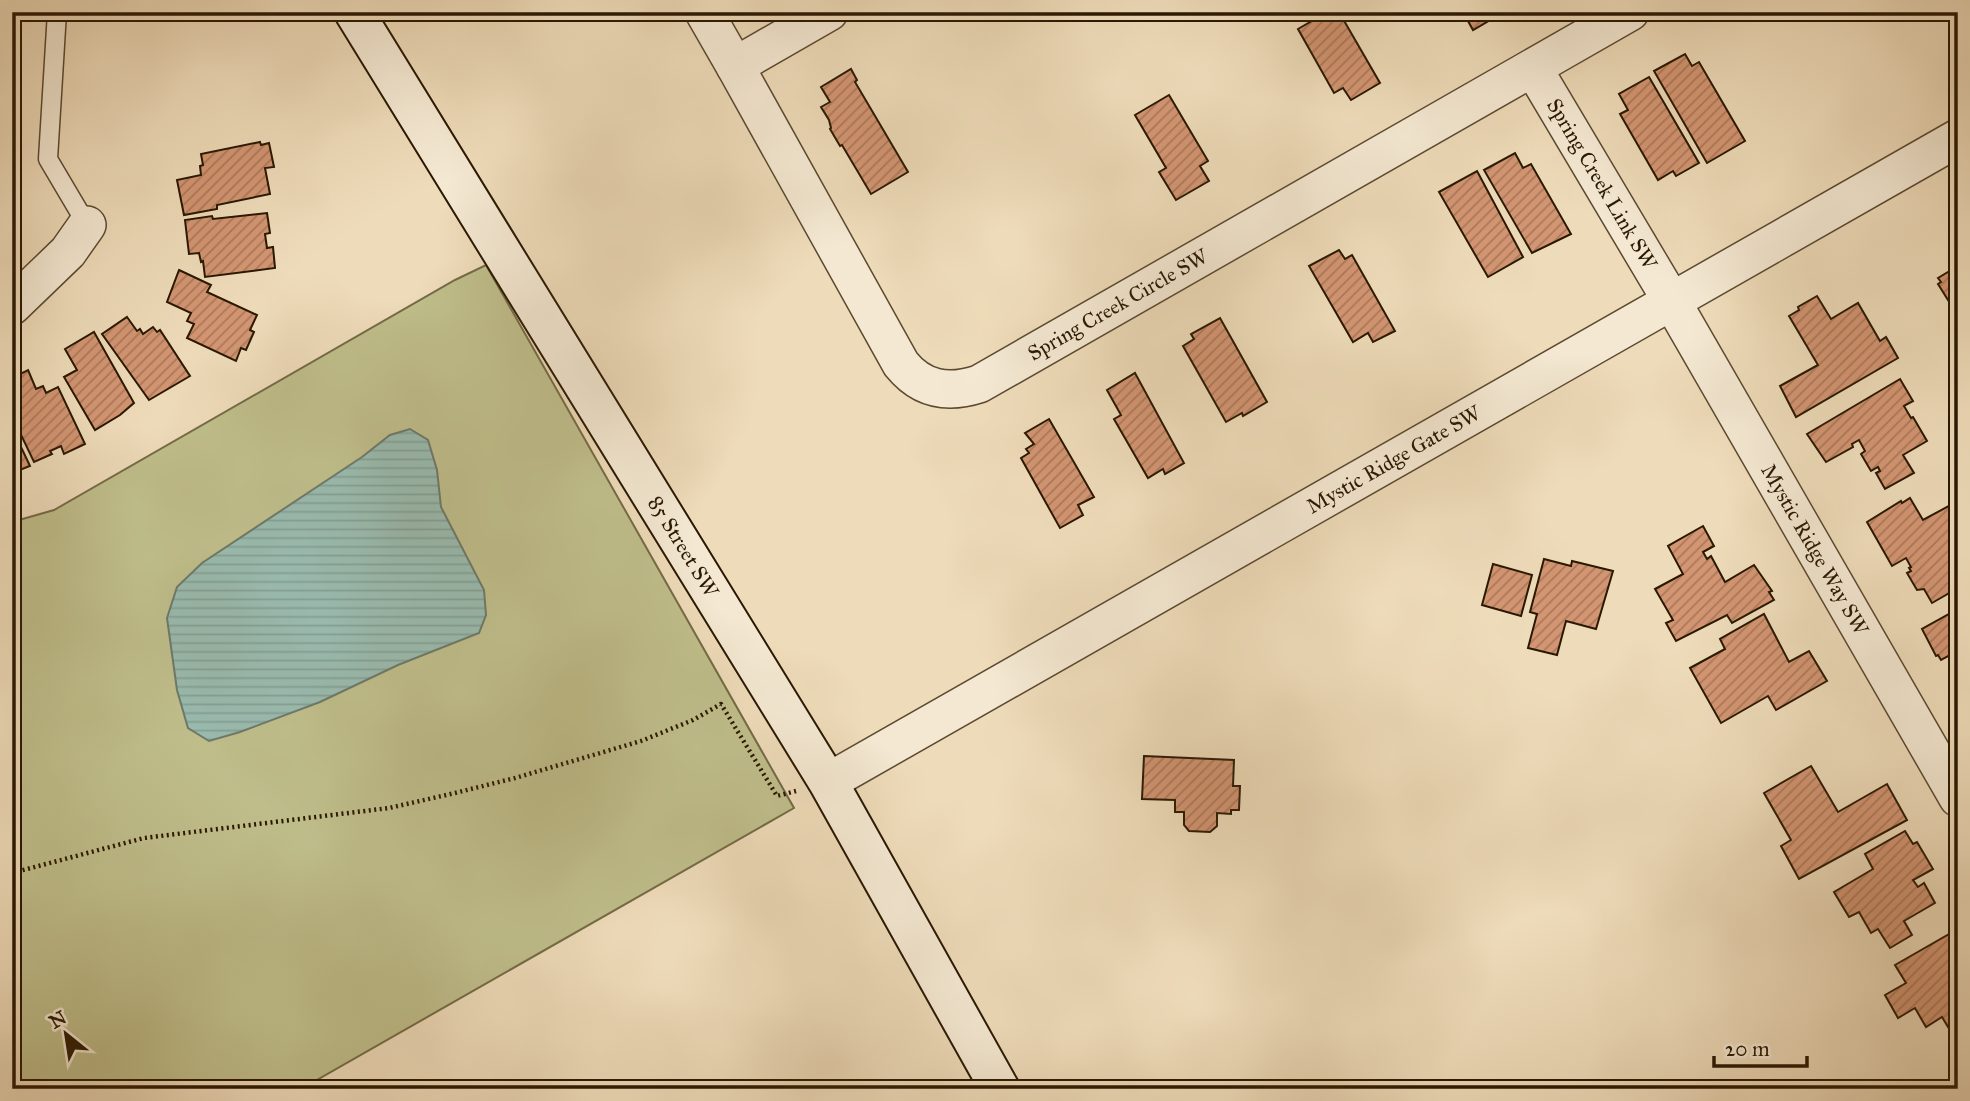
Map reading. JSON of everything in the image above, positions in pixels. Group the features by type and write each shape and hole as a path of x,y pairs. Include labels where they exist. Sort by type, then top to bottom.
{"street":[{"name":"85 Street SW","path":"354,12 828,782 1000,1089"},
{"name":"Spring Creek Circle SW","path":"704,12 901,363 917,381 947,389 961,389 979,384 1630,12"},
{"path":"735,66 829,12"},
{"name":"Spring Creek Link SW","path":"1533,68 1671,300"},
{"name":"Mystic Ridge Gate SW","path":"828,782 1958,138"},
{"path":"12,306 68,252 87,225"},
{"name":"Mystic Ridge Way SW","path":"1671,300 1958,798"}],"lane":[{"path":"57,12 48,159 87,225"}],"path":[{"path":"12,873 144,838 389,808 442,796 641,741 693,720 721,704 777,796 828,782"}],"shaded area":[{"path":"486,265 794,808 301,1089 12,1089 12,522 54,510 455,280"}],"water":[{"path":"410,429 428,440 437,470 441,507 484,590 486,615 479,633 398,665 320,702 240,732 209,741 188,728 177,690 167,618 177,587 202,563 362,457 390,435"}],"building":[{"path":"1339,12 1380,83 1351,100 1343,88 1334,93 1298,29 1315,19 1312,13"},
{"path":"1463,12 1504,12 1473,30"},
{"path":"12,42 16,43 12,88"},
{"path":"1685,54 1692,66 1699,62 1745,141 1707,163 1654,71"},
{"path":"851,69 857,80 855,82 908,172 871,194 830,129 829,120 821,107 830,102 821,87"},
{"path":"1649,77 1699,163 1676,176 1673,171 1658,180 1620,114 1628,110 1619,94"},
{"path":"1169,95 1208,161 1200,166 1209,181 1176,200 1159,172 1166,168 1135,115"},
{"path":"260,142 261,145 269,143 274,167 265,168 270,194 184,215 177,180 201,175 201,154"},
{"path":"1515,153 1523,168 1531,164 1571,234 1532,253 1484,170"},
{"path":"1477,171 1523,257 1488,277 1439,192"},
{"path":"267,213 270,233 265,234 267,248 273,247 275,268 205,277 199,253 189,254 185,220"},
{"path":"1339,250 1345,259 1352,255 1395,331 1373,342 1368,333 1353,342 1309,266"},
{"path":"1958,266 1958,316 1938,284 1941,282 1938,278"},
{"path":"179,270 211,285 207,292 257,315 250,330 254,332 246,350 241,348 236,361 187,338 194,324 187,321 191,313 167,302"},
{"path":"1817,296 1831,319 1858,303 1880,341 1886,337 1898,358 1796,417 1780,386 1818,365 1789,316"},
{"path":"127,317 137,331 140,329 143,334 153,327 157,332 160,330 190,376 149,400 102,334"},
{"path":"1220,318 1267,402 1226,422 1183,346 1194,339 1191,334"},
{"path":"94,332 134,403 95,430 64,377 77,370 65,349"},
{"path":"28,370 36,389 43,386 46,393 58,387 85,444 64,454 61,446 50,451 52,454 34,462 12,416 12,378"},
{"path":"1135,373 1184,463 1165,474 1163,469 1148,478 1114,419 1121,415 1107,390"},
{"path":"1900,379 1913,401 1904,406 1927,441 1903,455 1914,473 1885,489 1876,473 1880,471 1878,467 1871,471 1861,454 1865,451 1859,440 1852,444 1853,447 1826,462 1807,434"},
{"path":"1049,419 1094,497 1078,505 1083,515 1060,528 1021,458 1029,453 1026,449 1034,444 1025,433"},
{"path":"12,428 30,466 12,473"},
{"path":"1910,498 1923,520 1958,501 1958,588 1932,603 1924,589 1917,590 1907,573 1911,571 1911,567 1906,558 1892,566 1867,522"},
{"path":"1703,526 1714,546 1703,552 1707,559 1711,556 1725,582 1754,565 1772,591 1769,592 1774,600 1732,623 1727,615 1676,641 1666,623 1673,620 1655,589 1683,574 1668,546"},
{"path":"1544,559 1571,566 1572,561 1613,571 1596,629 1566,621 1557,655 1528,648 1537,614 1530,612"},
{"path":"1493,564 1532,575 1521,616 1482,605"},
{"path":"1958,609 1958,651 1941,660 1936,656 1922,629"},
{"path":"1764,614 1789,662 1809,651 1827,681 1776,710 1768,696 1721,723 1690,668 1725,649 1720,639"},
{"path":"1144,756 1234,760 1233,786 1240,786 1239,810 1231,810 1231,814 1217,813 1217,826 1210,832 1189,831 1184,825 1184,812 1175,812 1175,800 1142,799"},
{"path":"1811,766 1838,812 1887,784 1907,820 1799,879 1781,846 1791,840 1764,793"},
{"path":"1905,831 1913,844 1917,842 1933,869 1913,880 1918,887 1924,883 1935,903 1904,921 1912,935 1890,948 1878,929 1871,933 1859,912 1849,917 1834,892 1873,869 1865,854"},
{"path":"1958,929 1958,1035 1954,1037 1942,1017 1926,1027 1915,1008 1898,1018 1885,995 1906,983 1895,965"}]}
